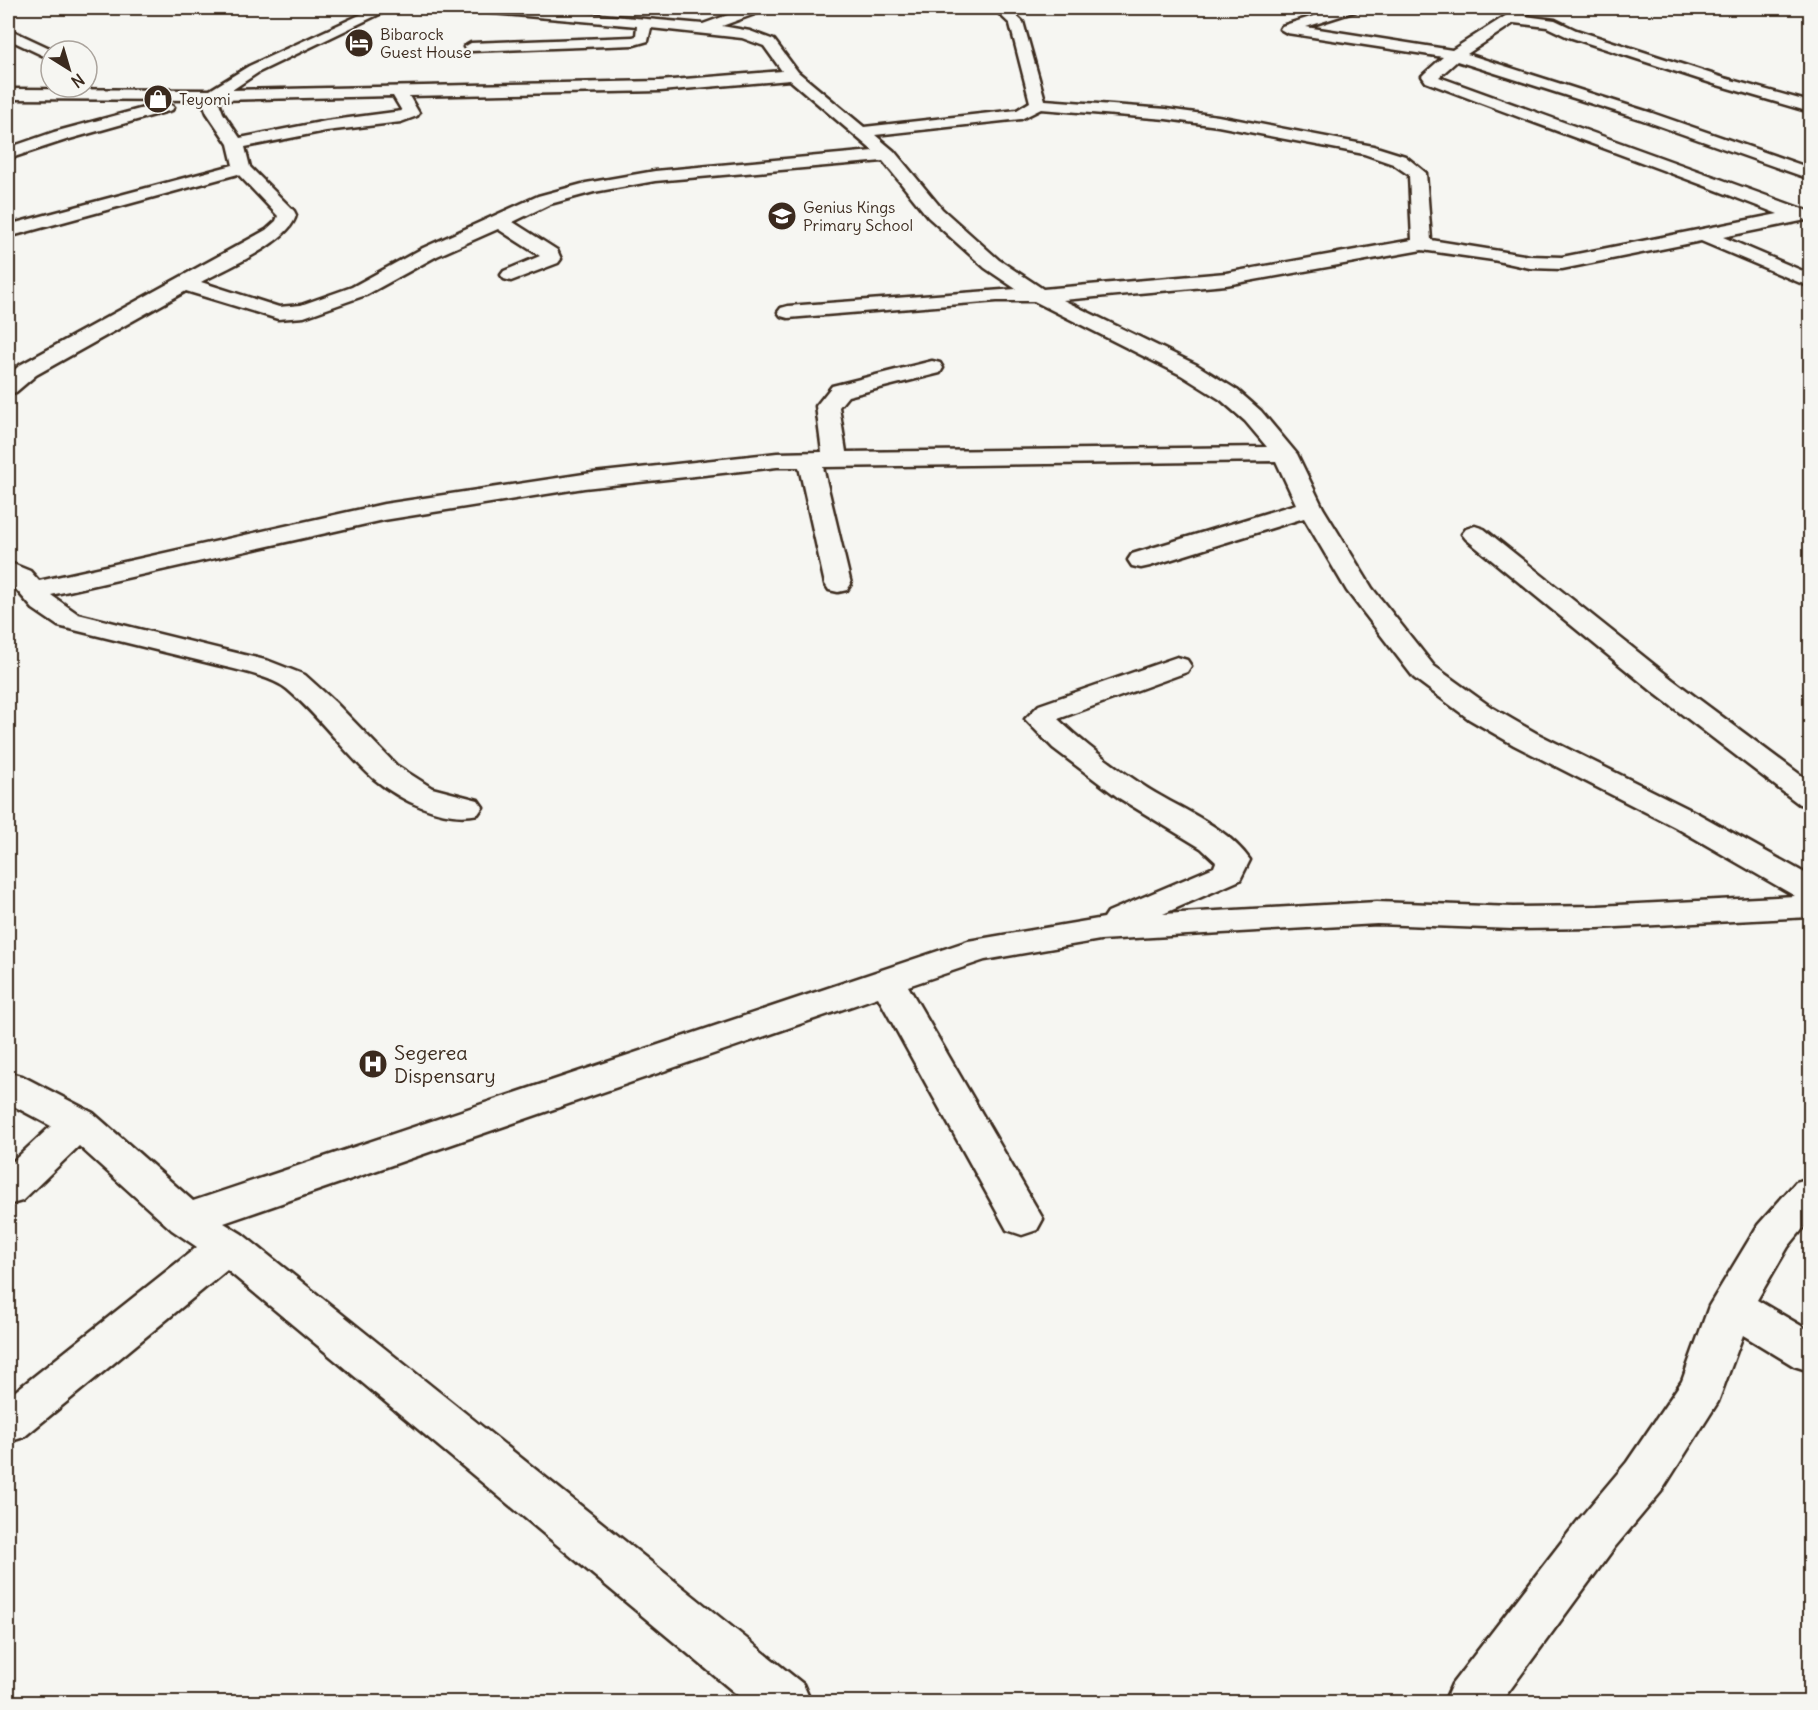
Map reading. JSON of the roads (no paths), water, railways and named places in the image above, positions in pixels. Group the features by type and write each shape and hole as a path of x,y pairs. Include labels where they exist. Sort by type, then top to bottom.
{"street":[{"path":"8,154 60,136 211,96 274,59 385,8"},
{"path":"481,8 703,28 745,34 769,43 792,75 888,155 935,213 967,244 1038,295 1189,370 1229,395 1253,416 1285,454 1310,508 1361,591 1424,672 1451,693 1525,739 1686,820 1810,890"},
{"path":"703,28 758,8"},
{"path":"1000,8 1016,22 1023,38 1038,104"},
{"path":"1351,8 1287,29 1370,40 1455,55 1646,116 1810,174"},
{"path":"1527,8 1455,55 1430,76 1431,79 1594,140 1805,214"},
{"path":"1510,18 1554,25 1571,33 1810,107"},
{"path":"471,47 634,41 643,38 644,22"},
{"path":"8,34 39,48"},
{"path":"8,94 211,96 660,86 792,75"},
{"path":"1756,91 1810,91"},
{"path":"236,144 326,126 401,117 411,113 399,92"},
{"path":"8,387 28,370 273,234 285,223 287,215 242,168 236,144 215,113 211,96"},
{"path":"860,132 1021,114 1038,104 1156,113 1218,121 1367,150 1399,160 1417,173 1422,244"},
{"path":"182,284 278,313 304,311 359,291 430,252 544,200 592,187 655,176 888,155"},
{"path":"8,231 242,168"},
{"path":"788,312 1038,295 1226,279 1422,244 1493,254 1530,262 1562,263 1805,214"},
{"path":"498,221 550,254 551,259 511,275"},
{"path":"1703,235 1810,281"},
{"path":"835,459 827,406 840,392 932,368"},
{"path":"32,591 384,512 584,481 777,460 1285,454"},
{"path":"808,459 838,584"},
{"path":"1141,560 1310,508"},
{"path":"1475,534 1654,679 1810,797"},
{"path":"8,570 21,578 43,603 68,620 259,667 295,681 325,708 386,772 421,795 443,804 467,807"},
{"path":"1100,929 1228,873 1233,860 1213,841 1130,791 1044,726 1040,719 1050,711 1177,666"},
{"path":"187,1219 980,949 1100,929 1377,913 1513,918 1598,917 1810,906"},
{"path":"887,981 1022,1219"},
{"path":"8,1086 79,1123 187,1219 227,1246 785,1702"},
{"path":"8,1190 79,1123"},
{"path":"1470,1702 1597,1533 1644,1477 1702,1389 1731,1306 1773,1236 1810,1193"},
{"path":"8,1423 227,1246"},
{"path":"1731,1306 1810,1353"}],"place":[{"name":"Bibarock Guest House","path":"359,43"},
{"name":"Teyomi","path":"158,99"},
{"name":"Genius Kings Primary School","path":"782,216"},
{"name":"Segerea Dispensary","path":"373,1064"}]}
